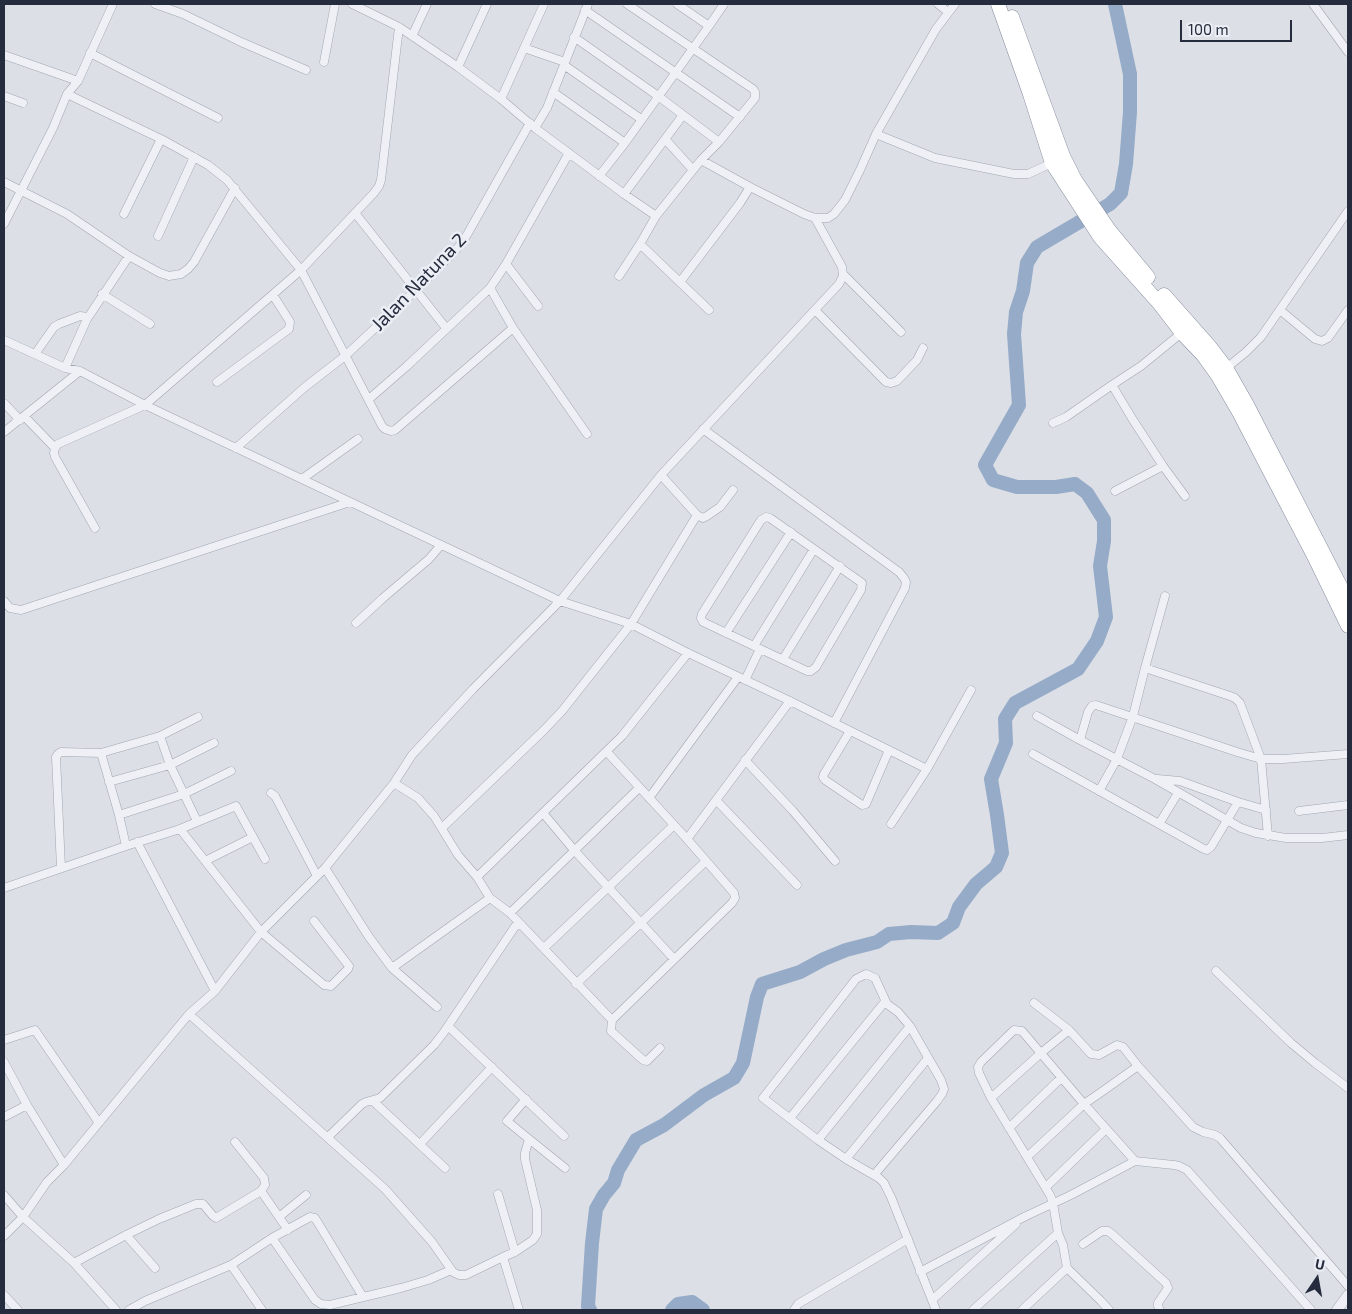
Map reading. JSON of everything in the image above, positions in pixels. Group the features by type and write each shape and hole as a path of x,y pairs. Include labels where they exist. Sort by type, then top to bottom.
{"highway":[{"path":"998,4 1030,94 1058,160 1079,197 1105,234 1159,303 1186,329 1203,355 1222,372 1324,553 1348,601"},
{"path":"1006,4 1017,30 1058,160"},
{"path":"1222,372 1239,412 1348,626"}],"street":[{"path":"4,224 53,128 67,94 78,81 113,4"},
{"path":"155,4 183,14 306,70"},
{"path":"324,62 335,4"},
{"path":"352,4 399,27 458,67 502,99 532,126 656,216"},
{"path":"412,36 427,4"},
{"path":"458,67 487,4"},
{"path":"502,99 544,4"},
{"path":"619,276 656,216 701,160 740,117 756,94 627,4"},
{"path":"677,4 709,26"},
{"path":"599,176 625,143 724,4"},
{"path":"938,4 948,12"},
{"path":"701,160 750,187 815,218 828,218 838,210 845,200 876,134 936,29 955,4"},
{"path":"1313,4 1348,52"},
{"path":"587,7 740,117"},
{"name":"Jalan Natuna 2","path":"236,448 305,387 345,356 416,290 462,243 532,126 547,108 587,7"},
{"path":"94,528 55,457 55,448 58,444 146,405 302,270 374,193 381,180 399,27"},
{"path":"574,37 719,142"},
{"path":"524,48 564,63 642,119"},
{"path":"90,53 218,118"},
{"path":"4,55 78,81"},
{"path":"553,92 625,143"},
{"path":"67,94 194,157 222,176 235,188 302,270 382,426 387,430 395,430 513,328"},
{"path":"4,96 23,103"},
{"path":"624,194 682,115"},
{"path":"876,134 934,158 1018,175 1028,174 1058,160"},
{"path":"124,214 161,139"},
{"path":"665,139 693,170"},
{"path":"369,399 490,288 506,264 569,153"},
{"path":"158,236 194,157"},
{"path":"4,182 67,214 129,256 164,275 176,275 184,272 194,262 235,188"},
{"path":"680,282 750,187"},
{"path":"1222,372 1256,343 1348,211"},
{"path":"355,213 446,328"},
{"path":"815,218 842,268 843,274 901,332"},
{"path":"640,244 709,310"},
{"path":"65,368 88,317 129,256"},
{"path":"506,264 538,306"},
{"path":"4,1236 23,1217 47,1182 64,1165 189,1014 215,991 261,932 325,868 394,783 412,755 473,689 560,601 661,475 815,310 838,284 843,274"},
{"path":"490,288 513,328 587,434"},
{"path":"102,294 150,324"},
{"path":"217,382 289,329 290,322 273,295"},
{"path":"815,310 886,382 897,381 917,360 923,348"},
{"path":"1280,310 1316,339 1322,341 1328,338 1348,310"},
{"path":"35,354 54,327 80,316 88,317"},
{"path":"1053,423 1066,417 1140,366 1186,329"},
{"path":"4,340 65,368 80,372 560,601 631,624 927,769"},
{"path":"4,432 80,372"},
{"path":"1112,385 1163,466 1185,496"},
{"path":"4,403 55,448"},
{"path":"703,429 891,566 906,582 834,723"},
{"path":"302,479 358,439"},
{"path":"1115,491 1163,466"},
{"path":"661,475 697,515 703,518 720,507 733,490"},
{"path":"4,601 10,608 21,610 350,502"},
{"path":"442,828 549,725 631,624 697,515"},
{"path":"765,517 770,518 814,549 861,582 862,587 813,671 808,671 783,660 703,622 701,615 761,520 765,517"},
{"path":"726,633 791,532"},
{"path":"356,623 429,559 441,545"},
{"path":"648,798 742,679 757,648 814,549"},
{"path":"783,660 840,566"},
{"path":"1099,791 1117,759 1133,716 1166,596"},
{"path":"477,877 607,752 632,725 688,653"},
{"path":"1145,668 1235,698 1241,705 1261,758 1268,836"},
{"path":"891,824 927,769 971,690"},
{"path":"687,839 790,701"},
{"path":"1080,740 1088,712 1092,706 1098,705 1236,752 1261,758 1284,759 1348,754"},
{"path":"1038,716 1228,821 1256,834 1303,839 1348,835"},
{"path":"61,868 57,755 61,752 101,753 160,736 198,717"},
{"path":"850,731 823,777 862,805 866,804 890,750"},
{"path":"160,736 170,765 197,821"},
{"path":"109,782 170,765 214,743"},
{"path":"607,752 734,893 734,900 612,1020 611,1031 643,1060 647,1061 660,1048"},
{"path":"101,753 126,846"},
{"path":"1033,754 1206,850 1211,847 1238,802"},
{"path":"746,760 835,860"},
{"path":"119,815 184,794 231,771"},
{"path":"1155,779 1180,781 1266,810"},
{"path":"394,783 422,802 434,816 490,898 510,913 612,1020"},
{"path":"510,913 639,788"},
{"path":"271,793 317,876"},
{"path":"1159,824 1178,793"},
{"path":"716,800 797,885"},
{"path":"1299,811 1348,805"},
{"path":"4,888 180,829 236,806 265,859"},
{"path":"543,813 574,850 674,959"},
{"path":"544,948 674,825"},
{"path":"180,829 261,932 324,985 331,986 348,969 348,964 314,921"},
{"path":"205,861 253,837"},
{"path":"137,842 215,991"},
{"path":"576,984 706,861"},
{"path":"325,868 369,937 392,968 437,1008"},
{"path":"392,968 490,898"},
{"path":"328,1138 362,1104 380,1098 434,1045 518,922"},
{"path":"1216,971 1291,1043 1348,1088"},
{"path":"874,1175 942,1094 944,1089 910,1026 898,1012 887,1004 875,978 866,974 856,980 763,1098 818,1140 846,1158 874,1175 879,1178 887,1189 936,1310"},
{"path":"1034,1003 1069,1030 1089,1053 1099,1055 1115,1045 1121,1045 1193,1127 1220,1138 1348,1286"},
{"path":"790,1118 883,1004 887,1004"},
{"path":"189,1014 385,1189 432,1242 451,1270 459,1275 466,1274 515,1252 533,1240 537,1234 537,1210 525,1159 529,1139"},
{"path":"448,1026 564,1136"},
{"path":"818,1140 910,1026"},
{"path":"4,1040 36,1030 99,1123"},
{"path":"1108,1310 1067,1268 1053,1203 1046,1187 991,1098 979,1073 978,1068 981,1062 1014,1030 1022,1031 1135,1162"},
{"path":"991,1098 1069,1030"},
{"path":"846,1158 928,1058"},
{"path":"4,1062 27,1105 64,1165"},
{"path":"1027,1156 1084,1104 1138,1066"},
{"path":"420,1144 492,1067"},
{"path":"1009,1128 1062,1078"},
{"path":"526,1099 507,1121 564,1168"},
{"path":"373,1101 446,1168"},
{"path":"4,1117 27,1105"},
{"path":"1046,1187 1106,1129"},
{"path":"74,1263 158,1219 199,1203 203,1204 216,1218 261,1191 265,1185 264,1178 235,1142"},
{"path":"920,1272 1024,1217 1135,1162 1174,1165 1187,1170 1311,1310"},
{"path":"261,1191 288,1230"},
{"path":"498,1194 515,1252"},
{"path":"4,1195 23,1217 74,1263 116,1310"},
{"path":"278,1217 306,1195"},
{"path":"129,1310 145,1301 231,1265 307,1217 315,1218 363,1297"},
{"path":"932,1300 1024,1217"},
{"path":"1082,1244 1102,1230 1110,1232 1165,1281 1168,1288 1158,1303 1160,1310"},
{"path":"972,1310 1058,1233"},
{"path":"126,1235 155,1268"},
{"path":"272,1238 317,1303 324,1305 428,1280 451,1270"},
{"path":"794,1310 798,1304 908,1240"},
{"path":"503,1257 519,1310"},
{"path":"231,1265 262,1310"},
{"path":"1022,1310 1067,1268"},
{"path":"4,1295 18,1310"},
{"path":"1337,1310 1348,1295"}],"waterway":[{"path":"590,1310 588,1306 596,1209 614,1183 618,1170 636,1140 664,1125 704,1095 734,1078 743,1063 757,997 762,984 800,972 846,950 877,942 889,934 911,932 938,933 953,923 959,907 976,884 996,867 1002,853 991,779 1006,743 1005,719 1015,703 1078,669 1097,641 1106,617 1100,566 1104,541 1104,520 1087,493 1075,484 1056,487 1017,487 993,480 985,465 1019,405 1014,334 1016,312 1023,291 1027,263 1037,247 1110,204 1121,193 1126,164 1130,112 1130,74 1115,4"},
{"path":"672,1310 678,1304 692,1302 703,1310"}]}
